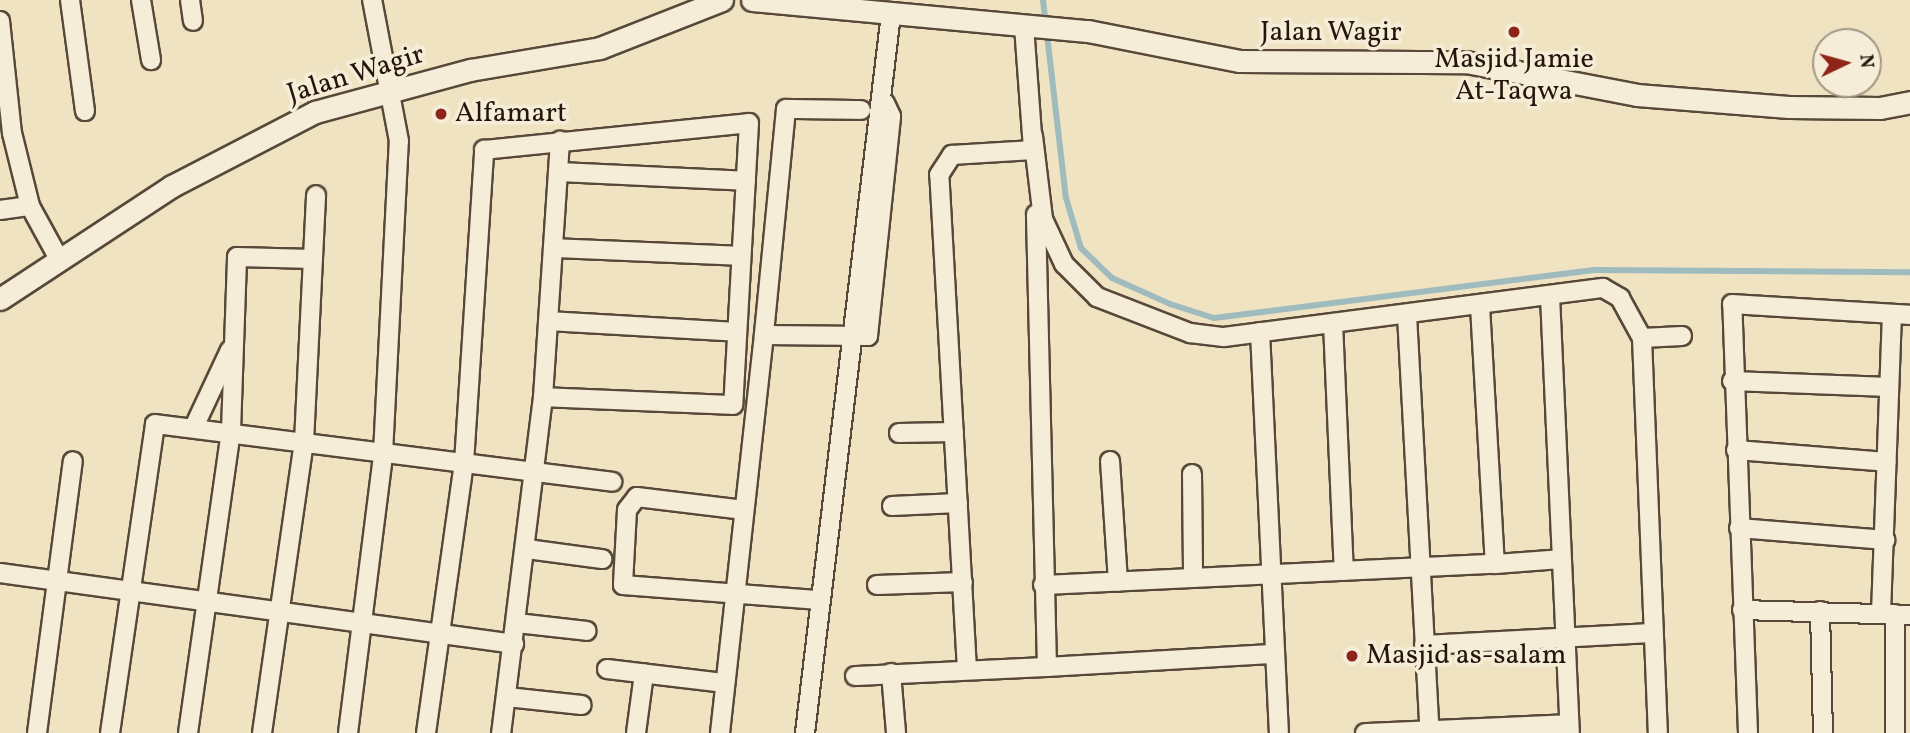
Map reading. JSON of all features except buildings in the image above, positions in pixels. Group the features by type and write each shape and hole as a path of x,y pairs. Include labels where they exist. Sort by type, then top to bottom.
{"street":[{"path":"70,0 85,111"},
{"path":"141,0 151,60"},
{"path":"190,0 193,21"},
{"path":"348,733 364,624 383,454 399,141 372,0"},
{"name":"Jalan Wagir","path":"0,299 59,259 257,138 315,112 389,92 600,48 722,0"},
{"name":"Jalan Wagir","path":"752,0 1145,38 1240,61 1466,62 1651,97 1838,110 1910,102"},
{"path":"805,733 819,600 853,340 877,113 885,103 891,14"},
{"path":"0,21 6,134 30,206 59,259"},
{"path":"1028,26 1047,667"},
{"path":"720,733 786,109 862,110"},
{"path":"426,733 464,463 484,150 749,123 733,405 543,397"},
{"path":"502,733 538,472 560,141"},
{"path":"1033,143 1043,219 1081,283 1121,309 1190,333 1260,332 1550,296 1613,292 1642,338 1658,733"},
{"path":"967,670 941,166 952,155 1033,143"},
{"path":"558,172 746,181"},
{"path":"262,733 304,442 316,195"},
{"path":"0,210 30,206"},
{"path":"553,248 741,256"},
{"path":"188,733 231,431 237,257 313,259"},
{"path":"1365,733 1570,729 1550,296"},
{"path":"1748,733 1732,381 1732,304 1901,315 1889,387 1887,462 1886,540 1896,614 1895,733"},
{"path":"1480,306 1495,564"},
{"path":"1407,314 1430,732"},
{"path":"548,321 737,332"},
{"path":"1333,323 1344,571"},
{"path":"1260,332 1279,733"},
{"path":"764,335 853,340"},
{"path":"1642,338 1682,336"},
{"path":"194,427 234,340"},
{"path":"1732,381 1889,387"},
{"path":"110,733 150,428 194,427 231,431 383,454 612,482"},
{"path":"899,433 954,432"},
{"path":"1736,450 1887,462"},
{"path":"37,733 73,461"},
{"path":"1110,461 1118,582"},
{"path":"1192,474 1193,578"},
{"path":"744,510 638,497 628,510 621,566 627,586 735,596 819,600"},
{"path":"892,506 958,503"},
{"path":"1739,528 1886,540"},
{"path":"527,549 602,559"},
{"path":"1044,584 1561,559"},
{"path":"0,573 514,644"},
{"path":"877,585 962,582"},
{"path":"1742,610 1896,614"},
{"path":"1820,611 1823,733"},
{"path":"517,623 587,631"},
{"path":"1424,645 1653,633"},
{"path":"855,676 1275,654"},
{"path":"607,669 725,683"},
{"path":"891,673 896,733"},
{"path":"636,733 644,674"},
{"path":"507,697 582,705"}],"waterway":[{"path":"1043,0 1066,198 1081,248 1112,278 1170,304 1214,318 1596,270 1910,272"}],"place":[{"name":"Masjid Jamie At-Taqwa","path":"1514,32"},
{"name":"Alfamart","path":"441,114"},
{"name":"Masjid as-salam","path":"1352,656"}]}
